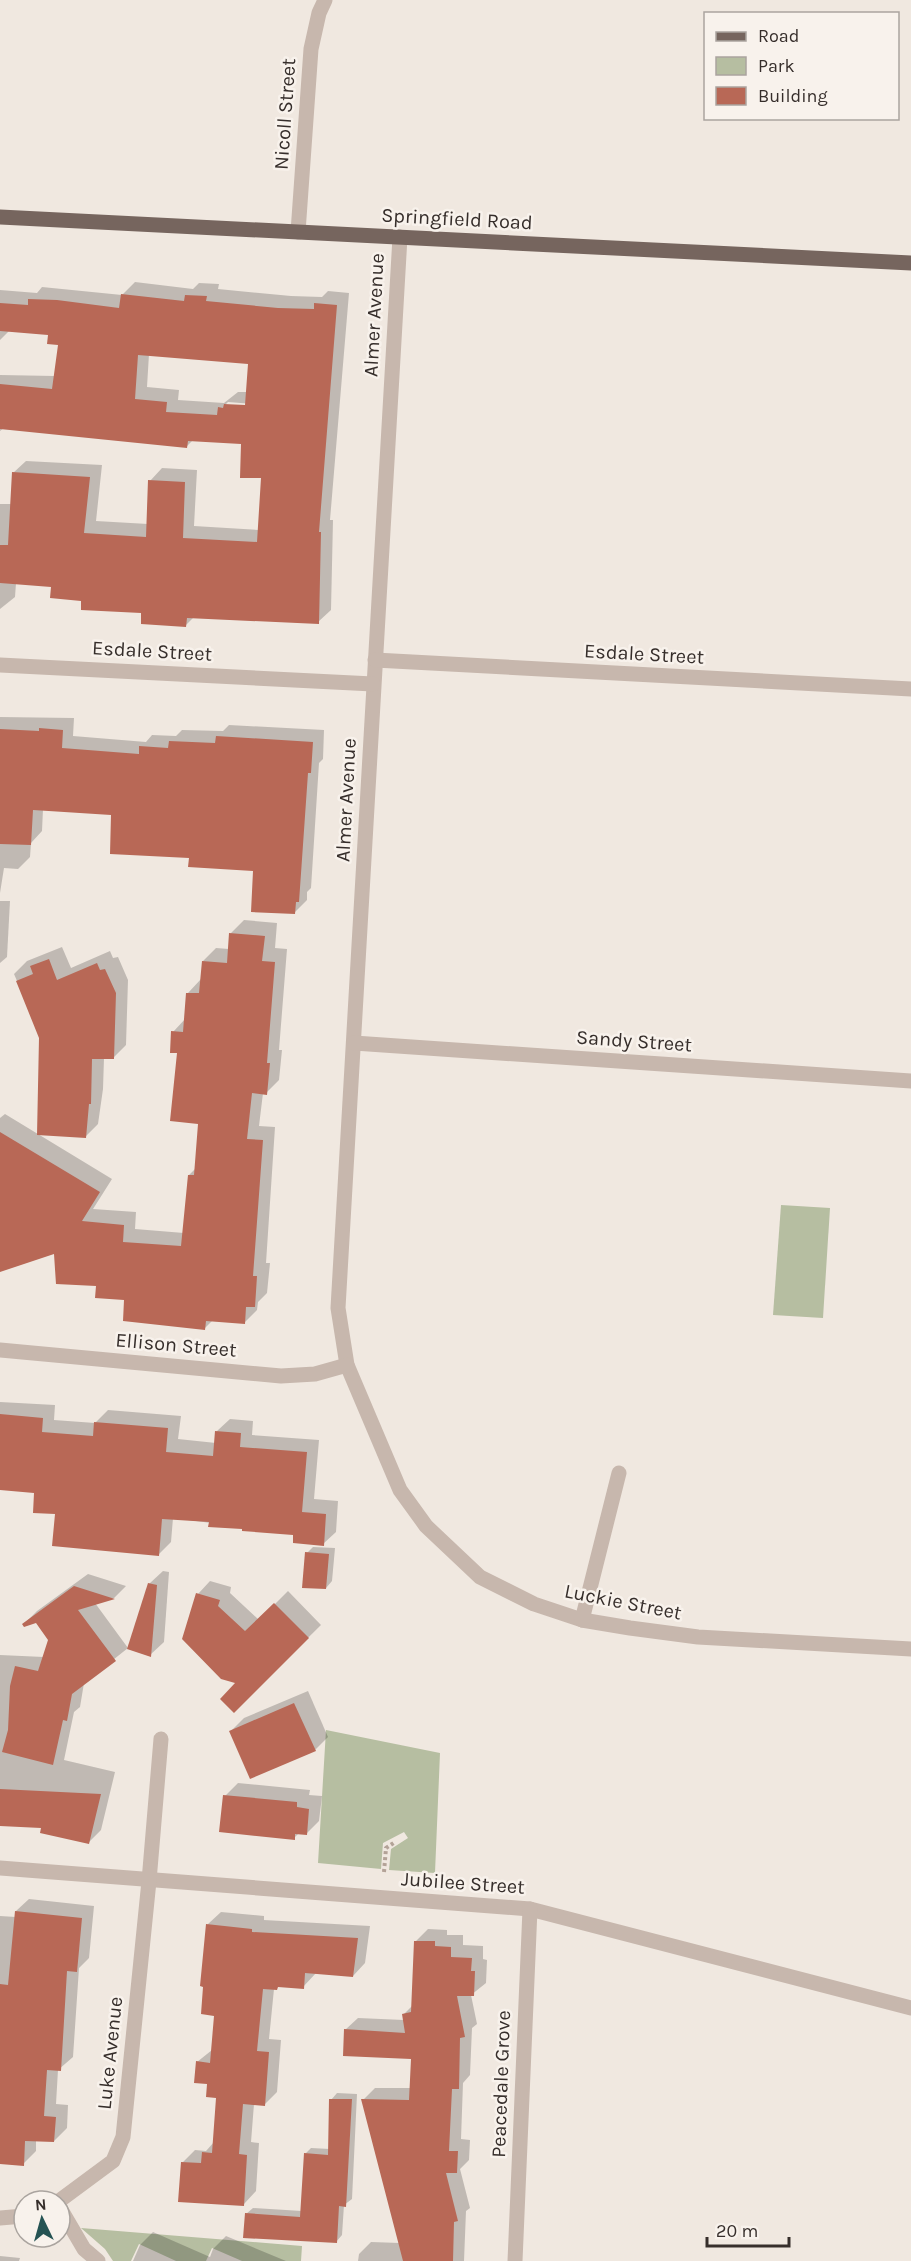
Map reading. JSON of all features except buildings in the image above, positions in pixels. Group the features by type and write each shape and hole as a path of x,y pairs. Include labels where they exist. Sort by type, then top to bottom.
{"main road":[{"name":"Springfield Road","path":"0,217 911,263"}],"street":[{"name":"Nicoll Street","path":"298,232 311,49 319,14 325,0"},
{"name":"Almer Avenue","path":"347,1365 338,1308 400,237"},
{"name":"Esdale Street","path":"375,660 911,689"},
{"name":"Esdale Street","path":"0,665 373,684"},
{"name":"Sandy Street","path":"354,1043 911,1082"},
{"name":"Ellison Street","path":"0,1350 281,1376 315,1374 347,1365"},
{"name":"Luckie Street","path":"347,1365 400,1490 426,1526 480,1577 534,1604 582,1620 698,1637 911,1649"},
{"path":"582,1620 619,1473"},
{"name":"Luke Avenue","path":"72,2191 113,2161 123,2137 161,1739"},
{"name":"Jubilee Street","path":"0,1868 530,1909 911,2008"},
{"name":"Peacedale Grove","path":"515,2261 530,1909"},
{"path":"72,2228 84,2248 98,2261"}],"path":[{"path":"384,1872 386,1848 395,1842"}],"green space":[{"path":"781,1205 830,1208 823,1318 773,1315"},
{"path":"326,1730 440,1753 435,1873 389,1870 391,1849 408,1838 404,1832 383,1843 381,1869 318,1863"},
{"path":"81,2228 302,2246 301,2261 242,2261 212,2248 206,2261 176,2261 139,2244 131,2261 113,2261 105,2249"}]}
